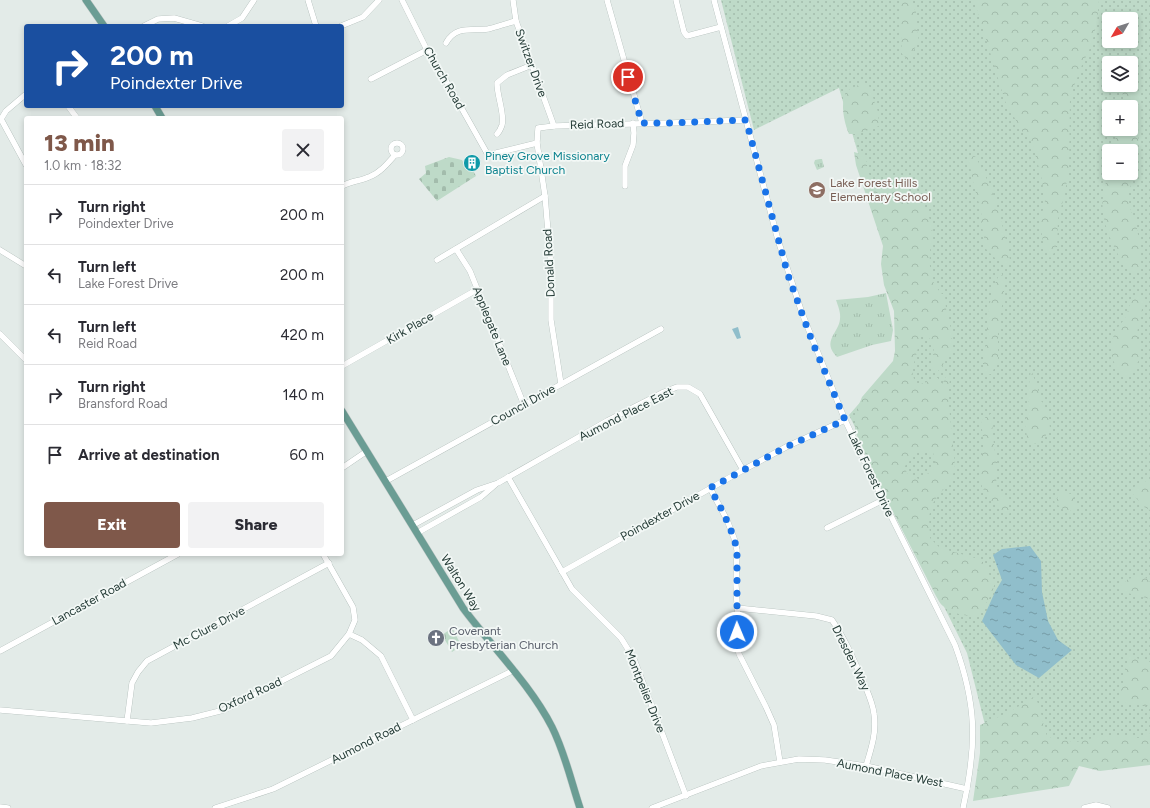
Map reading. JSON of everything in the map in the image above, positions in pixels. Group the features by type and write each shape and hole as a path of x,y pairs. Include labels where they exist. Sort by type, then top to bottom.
{"main road":[{"path":"86,0 103,24"},
{"name":"Walton Way","path":"344,414 463,608 477,627 514,670 552,727 563,751 580,808"}],"street":[{"path":"232,24 242,18 254,0"},
{"path":"308,0 315,24"},
{"path":"344,25 364,17 379,0"},
{"name":"Church Road","path":"402,0 427,50 488,155 537,143"},
{"name":"Switzer Drive","path":"513,0 516,20 554,126"},
{"path":"607,0 642,123"},
{"path":"676,0 684,32 687,36 721,27"},
{"name":"Lake Forest Drive","path":"714,0 788,275 812,341 845,420 882,500 955,645 964,670 970,696 973,719 972,758 963,808"},
{"path":"148,24 158,19 174,18 195,24"},
{"path":"446,43 450,36 458,32 472,29 487,29 516,20"},
{"path":"371,79 427,50"},
{"path":"497,134 502,125 502,109 498,97 497,83 502,78 532,65"},
{"path":"24,96 6,112 1,119 24,161"},
{"name":"Reid Road","path":"537,143 538,128 554,126 746,120"},
{"path":"625,186 625,166 633,145 633,123"},
{"name":"Donald Road","path":"537,143 545,196 551,267 551,320 561,384"},
{"path":"344,185 355,180 368,178 374,175 395,155"},
{"path":"437,260 545,196"},
{"name":"Applegate Lane","path":"456,249 470,271 478,289 524,405"},
{"path":"0,250 24,265"},
{"name":"Kirk Place","path":"344,365 478,289"},
{"name":"Council Drive","path":"386,481 661,329"},
{"path":"0,334 24,358"},
{"name":"Aumond Place East","path":"417,533 481,497 508,477 646,401 677,387 688,387 700,394 743,470"},
{"name":"Poindexter Drive","path":"562,572 743,470 788,446 845,420"},
{"path":"344,467 367,451"},
{"name":"Montpelier Drive","path":"508,477 572,589 622,638 634,660 686,796"},
{"name":"Aumond Place East","path":"412,525 477,490 498,483"},
{"path":"710,488 727,520 737,550 737,642 739,654 774,725 780,762"},
{"path":"828,528 882,500"},
{"name":"Lancaster Road","path":"0,651 174,556"},
{"name":"Oxford Road","path":"0,710 151,723 192,718 224,710 331,656 349,634 355,620 353,607 324,556"},
{"name":"Mc Clure Drive","path":"127,721 132,683 138,672 147,661 329,563"},
{"name":"Dresden Way","path":"737,608 816,616 832,620 846,643 869,694 874,714 874,737 866,766"},
{"path":"349,634 362,640 381,656 413,720"},
{"name":"Aumond Road","path":"217,808 273,789 514,670"},
{"name":"Aumond Place West","path":"652,808 762,766 799,759 825,760 866,766 967,789"},
{"path":"1084,808 1096,805 1108,808"},
{"path":"0,807 8,808"}],"green space":[{"path":"721,0 1150,0 1150,759 993,757 967,653 849,415 913,342 839,88 754,130"},
{"path":"899,0 908,1 916,11 916,26 919,41 908,60 902,54"},
{"path":"974,0 1099,0 1097,23 1091,46 1070,97 1069,166 1065,193 1058,219 1057,249 1050,258 1044,249 1040,222 1045,201 1041,175 1032,143 1022,131 1005,101"},
{"path":"868,83 878,112 879,126 857,134 849,134 845,123 843,110 844,98 850,89"},
{"path":"1122,92 1138,92 1140,98 1138,144 1114,144 1116,136 1138,136 1138,100 1125,100"},
{"path":"854,152 861,154 867,162 867,171 877,186 885,187 894,183 907,191 922,205 927,212 931,223 933,239 930,251 930,270 936,287 945,295 946,309 952,333 951,351 945,359 942,367 937,372 932,369 934,346 928,336 921,336 912,371 915,383 925,383 932,379 938,378 940,386 947,374 949,374 948,396 955,465 951,481 933,503 929,516 930,538 940,548 975,558 987,564 990,578 995,582 992,593 979,616 956,613 947,609 940,603 876,479 855,431 855,414 862,397 893,361 895,351 894,311 884,285 881,264 883,246 856,165","holes":["919,451 933,452 936,467 919,479 908,475 904,467"]},
{"path":"975,156 988,181 997,206 1010,260 1008,265 996,259 986,249 981,210 968,157"},
{"path":"449,157 462,160 467,169 471,167 476,176 437,201 419,179 426,173 425,166"},
{"path":"822,159 824,167 817,170 814,163 815,160"},
{"path":"1106,180 1133,180 1129,191 1129,205 1136,224 1141,250 1140,265 1135,273 1129,272 1114,247 1106,227 1102,206"},
{"path":"1001,271 1005,284 998,334 998,362 991,374 983,376 983,360 987,339 987,323 992,290"},
{"path":"886,293 893,330 891,341 872,345 837,357 832,351 831,346 832,337 840,319 840,312 836,300 868,297"},
{"path":"1138,294 1143,296 1144,299 1137,333 1140,358 1133,371 1127,377 1120,375 1113,359 1111,348 1113,337 1117,329 1125,318 1131,302"},
{"path":"1031,369 1049,418 1050,429 1043,440 1036,444 1028,442 1025,425 1028,411"},
{"path":"992,413 994,446 997,463 996,485 1007,499 1010,513 1006,516 991,501 982,487 979,469 984,446 981,421"},
{"path":"1150,479 1150,510 1144,507 1131,492 1134,487"},
{"path":"1062,492 1071,494 1077,503 1075,509 1067,512 1054,502"},
{"path":"1143,575 1150,582 1150,599 1120,591 1118,588 1128,579"},
{"path":"452,628 459,641 453,648 455,650 452,652 442,635"},
{"path":"1129,656 1150,662 1150,706 1120,702 1125,669"},
{"path":"1035,697 1047,736 1055,739 1076,742 1102,736 1121,735 1138,738 1150,733 1150,765 1100,771 1079,766 1069,786 973,801 980,753 980,725"}],"water":[{"path":"738,327 741,338 737,339 732,329"},
{"path":"1030,546 1041,561 1042,592 1048,621 1058,640 1072,650 1039,678 1016,665 982,621 1002,580 993,555 1002,549"}],"place":[{"name":"Piney Grove Missionary Baptist Church","path":"472,163"},
{"name":"Lake Forest Hills Elementary School","path":"817,190"},
{"name":"Covenant Presbyterian Church","path":"436,638"}],"route":[{"path":"628,77 642,123 725,122 746,120 788,275 812,341 845,420 788,446 710,488 727,520 737,550 737,632"}]}
